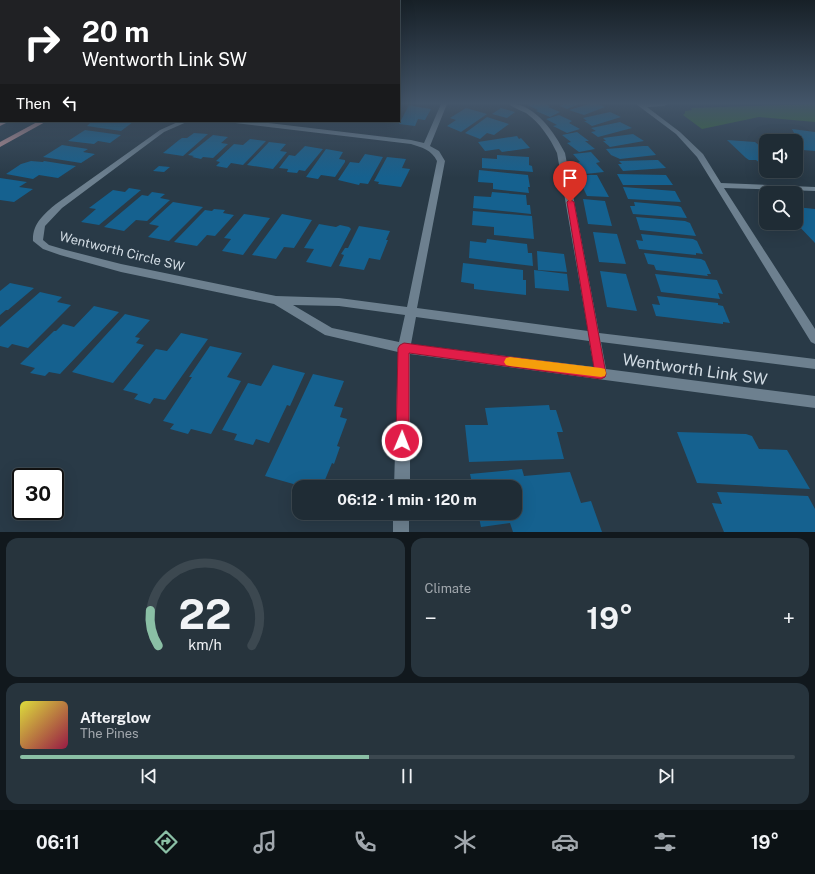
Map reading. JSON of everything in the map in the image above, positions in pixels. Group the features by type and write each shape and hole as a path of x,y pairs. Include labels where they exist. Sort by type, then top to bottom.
{"main road":[{"path":"0,145 30,129"}],"street":[{"name":"Wentworth Circle SW","path":"167,129 162,131 59,206 45,218 39,226 37,236 38,241 46,247 63,253 121,268 276,300 339,302 410,313"},
{"path":"301,129 411,142 426,146 440,156 441,161 404,348 402,480"},
{"path":"426,146 433,129"},
{"path":"546,129 555,139 561,153 601,374"},
{"path":"673,129 691,145 720,185 815,339"},
{"path":"720,185 815,189"},
{"name":"Wentworth Circle SW","path":"276,300 329,332 404,348"},
{"name":"Wentworth Link SW","path":"410,313 815,364"},
{"name":"Wentworth Link SW","path":"404,348 815,402"},
{"path":"401,520 401,532"}],"building":[{"path":"106,129 124,129 121,131"},
{"path":"454,129 466,129 461,132"},
{"path":"471,129 502,129 494,135 487,133 480,139 465,133"},
{"path":"559,129 580,129 567,133"},
{"path":"592,129 629,129 598,137 591,132 596,131"},
{"path":"792,129 815,132 815,151 803,150 803,134 795,134"},
{"path":"85,130 121,135 110,143 98,141 94,144 68,141"},
{"path":"577,132 589,141 585,141 595,149 579,152 567,143 571,142 562,135"},
{"path":"194,133 208,134 183,156 163,153 182,138 187,138"},
{"path":"633,134 644,141 610,147 603,141 606,141 603,138"},
{"path":"213,135 228,137 221,143 228,144 213,158 203,157 201,159 188,155"},
{"path":"517,136 519,139 521,138 530,148 502,152 499,149 485,151 478,142"},
{"path":"250,139 266,141 243,165 231,163 227,168 216,166 220,162 216,161 234,144 243,145"},
{"path":"727,140 755,142 759,145 759,162 756,160 749,160"},
{"path":"269,142 286,144 280,151 287,152 273,169 247,165"},
{"path":"62,145 88,149 83,152 95,154 81,163 43,157"},
{"path":"305,146 323,149 305,171 299,170 297,173 287,172 288,169 279,168 289,155 295,156"},
{"path":"648,146 656,155 620,159 611,155 606,149"},
{"path":"326,149 343,152 339,159 345,160 345,162 335,177 321,175 318,179 306,177"},
{"path":"591,152 600,162 596,163 604,172 585,174 576,163 580,162 573,154"},
{"path":"365,154 383,157 368,184 360,183 359,185 338,180 350,162 359,163"},
{"path":"497,155 529,157 529,165 532,166 533,172 482,168 482,158 497,159"},
{"path":"387,157 406,159 402,168 410,169 401,187 378,184 379,182 374,181"},
{"path":"658,160 666,168 623,171 618,164 622,164 619,161"},
{"path":"31,161 44,161 76,166 58,178 39,175 33,179 6,174 21,164"},
{"path":"159,166 170,167 164,172 153,171"},
{"path":"479,170 528,175 530,187 528,187 529,193 493,189 493,183 478,182"},
{"path":"617,174 666,175 673,185 623,185"},
{"path":"577,175 597,175 609,197 587,196"},
{"path":"0,178 27,182 19,187 33,189 14,202 0,200"},
{"path":"623,187 675,191 681,202 628,199"},
{"path":"129,188 141,190 99,225 81,222 96,209 89,208 113,190 125,192"},
{"path":"152,192 165,194 160,198 170,200 147,221 136,220 124,231 104,227 142,195 148,196"},
{"path":"492,192 526,195 527,205 530,205 531,214 473,208 474,196 491,197"},
{"path":"583,199 605,201 612,226 588,224"},
{"path":"173,202 203,207 169,241 148,237 159,226 149,224"},
{"path":"634,202 678,206 681,207 687,218 633,214 630,206 635,206"},
{"path":"803,208 815,209 815,243 803,230"},
{"path":"214,209 225,210 223,213 234,215 215,236 207,235 197,246 174,242 205,210 212,211"},
{"path":"473,211 532,216 534,239 494,235 494,227 472,225"},
{"path":"244,214 270,218 243,255 222,251 231,239 224,238"},
{"path":"282,214 312,220 294,248 284,247 276,259 252,255"},
{"path":"636,217 685,221 690,223 696,236 640,230"},
{"path":"319,224 336,227 340,225 351,229 331,267 306,262 314,249 304,248"},
{"path":"359,226 390,231 380,260 369,258 364,270 339,266 344,255 341,254 345,248 348,248"},
{"path":"593,232 617,234 626,264 599,262"},
{"path":"641,234 693,239 697,241 703,254 696,253 696,255 639,249 636,240 643,241"},
{"path":"487,239 527,244 528,253 532,253 533,266 469,258 470,241 486,243"},
{"path":"537,251 564,254 567,272 538,270"},
{"path":"644,253 701,259 705,261 711,274 707,274 708,276 656,270 654,265 648,264"},
{"path":"463,263 523,270 523,280 526,280 526,295 474,289 474,284 461,282"},
{"path":"534,270 567,274 569,291 535,288"},
{"path":"600,271 626,274 637,311 607,307"},
{"path":"655,274 717,280 723,294 718,293 720,299 661,292"},
{"path":"10,283 34,288 0,315 0,291"},
{"path":"40,292 62,297 57,302 71,305 28,348 12,344 8,348 0,346 0,327"},
{"path":"657,296 718,303 718,305 723,306 730,323 723,322 723,324 656,316 652,304 660,305"},
{"path":"94,306 119,312 60,374 49,372 45,376 30,373 35,368 20,364 54,331 56,331 63,324 74,327"},
{"path":"125,314 150,320 135,337 140,338 136,343 144,345 113,383 72,372"},
{"path":"181,333 208,339 165,400 154,398 150,404 134,399 138,394 123,390 156,349 167,351"},
{"path":"210,346 242,353 227,377 241,381 211,434 191,429 188,434 170,429 174,424 163,421 192,377 189,377"},
{"path":"273,365 305,373 290,406 287,405 269,443 256,439 253,445 234,440 237,434 222,430 248,383 261,386"},
{"path":"313,374 344,381 334,406 343,408 340,417 347,419 337,446 340,447 334,464 332,463 325,480 292,480 292,484 265,476"},
{"path":"549,405 550,410 556,410 563,432 557,432 564,459 469,462 465,425 488,425 485,408"},
{"path":"677,432 746,434 752,436 759,449 787,450 810,489 697,483"},
{"path":"522,469 524,476 570,472 581,503 591,501 602,532 513,532 510,523 481,527 480,520 522,520 522,480 471,480 470,474"},
{"path":"717,492 808,496 815,509 815,532 724,532 712,503 722,504"}],"slow traffic":[{"path":"510,362 601,373"}],"route":[{"path":"402,441 404,348 601,374 570,202"}]}
